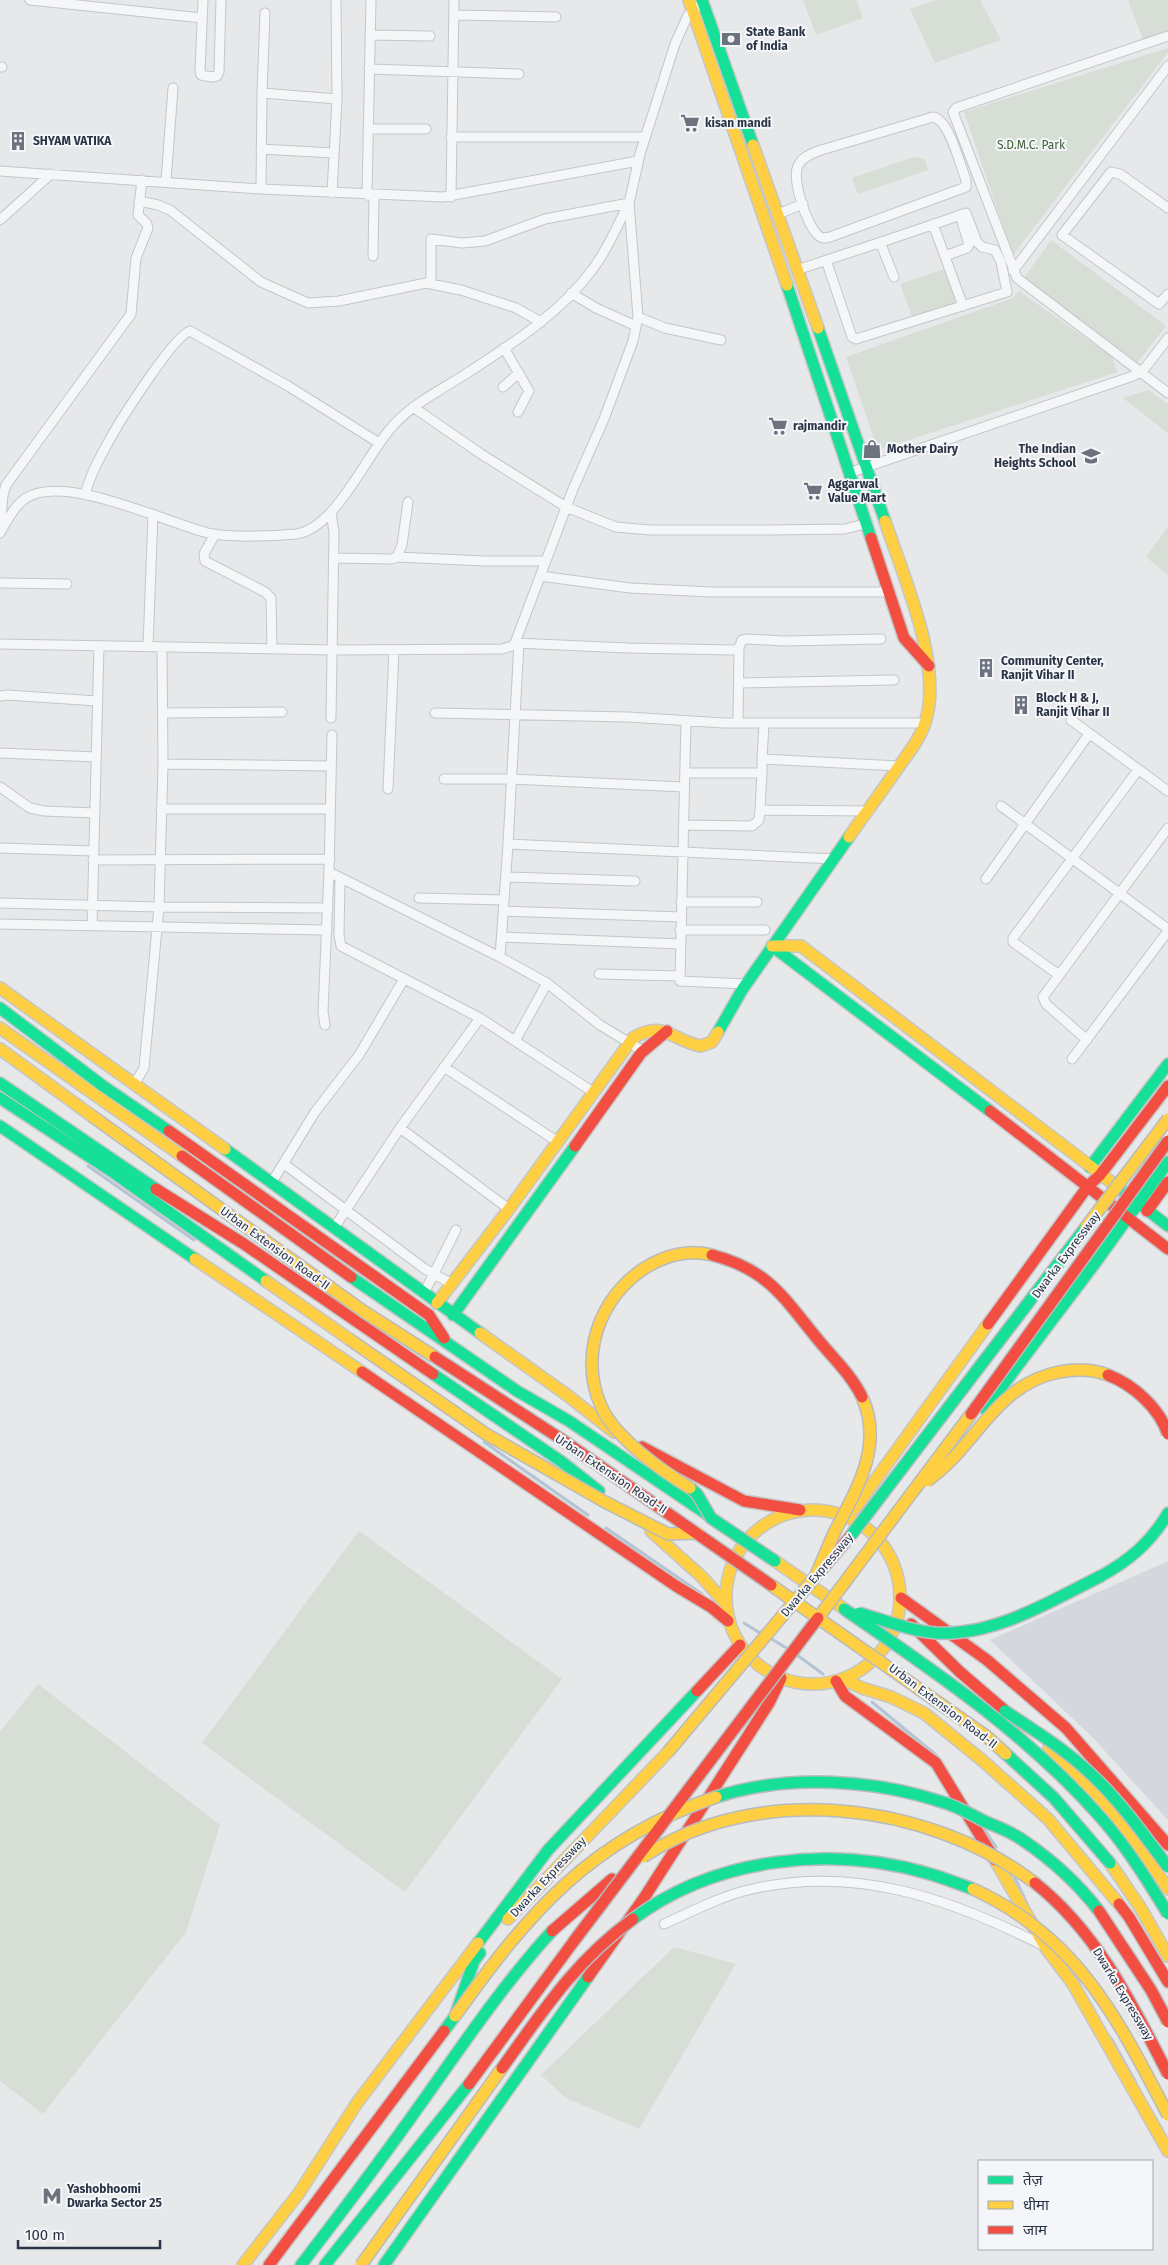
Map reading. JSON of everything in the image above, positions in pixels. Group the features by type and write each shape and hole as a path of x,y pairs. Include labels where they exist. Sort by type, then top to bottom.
{"main road":[{"path":"437,1303 509,1210 628,1044 644,1031 667,1031 694,1045 707,1045 716,1036 746,984 917,741 925,723 930,700 929,666 919,623 867,466 703,1"},
{"path":"691,5 904,638 929,666"},
{"path":"772,946 789,944 801,946 1168,1226"},
{"path":"772,946 1050,1156 1168,1249"},
{"path":"0,988 135,1083 453,1315 567,1395 612,1431 744,1501 800,1510 825,1510 849,1516 868,1528 883,1544 893,1560 899,1579 900,1613 892,1635 880,1654 862,1669 840,1680 823,1684 801,1684 781,1678 758,1665 740,1645 728,1621 725,1603 729,1571 741,1546 755,1531 776,1517 800,1510"},
{"path":"0,1008 103,1086 243,1182 429,1315 449,1345"},
{"name":"Urban Extension Road-II","path":"0,1028 101,1098 375,1295 517,1391 570,1421 952,1683 1019,1736 1070,1784 1122,1844 1155,1888 1168,1914"},
{"path":"453,1315 643,1051 667,1031"},
{"name":"Urban Extension Road-II","path":"0,1049 364,1311 558,1437 897,1671 986,1736 1054,1798 1110,1863 1140,1908 1168,1956"},
{"path":"1090,1167 1168,1064"},
{"path":"0,1083 130,1173 244,1244 562,1462 658,1537 702,1576 725,1603"},
{"path":"849,1516 1088,1186 1100,1174 1168,1086"},
{"path":"0,1098 114,1173 486,1434 605,1502 668,1534 698,1533"},
{"name":"Dwarka Expressway","path":"455,2016 474,1961 548,1875 668,1752 852,1534 1168,1118"},
{"path":"0,1126 676,1586 711,1607 728,1621"},
{"name":"Dwarka Expressway","path":"326,2265 374,2207 506,2034 914,1490 1168,1141"},
{"path":"1050,1156 1060,1142"},
{"path":"883,1544 1096,1262 1168,1162"},
{"path":"1147,1210 1168,1182"},
{"path":"708,1515 697,1494 669,1476 625,1437 602,1408 594,1385 591,1362 592,1343 597,1326 614,1293 627,1279 643,1267 664,1258 687,1253 712,1254 734,1260 755,1271 771,1283 847,1374 864,1402 871,1428 866,1470 854,1501 829,1544 815,1577"},
{"path":"914,1490 948,1466 1002,1399 1020,1385 1056,1372 1080,1369 1116,1378 1156,1409 1168,1434"},
{"path":"844,1609 907,1627 937,1633 960,1633 982,1628 1041,1605 1120,1566 1149,1543 1168,1513"},
{"path":"901,1598 937,1622 987,1660 1066,1728 1168,1845"},
{"path":"900,1613 960,1672 1050,1748 1130,1835 1168,1889"},
{"path":"243,2265 299,2193 357,2103 548,1850 740,1645"},
{"path":"384,2265 644,1898 769,1703 781,1678"},
{"path":"840,1680 845,1696 936,1763 945,1775 1046,1948 1073,1984 1168,2151"},
{"path":"840,1680 891,1697 924,1713 968,1748 1048,1819 1129,1917 1168,1982"},
{"path":"952,1683 974,1689 1053,1744 1102,1785 1138,1826 1168,1867"},
{"name":"Dwarka Expressway","path":"268,2265 518,1932 555,1893 620,1843 650,1824 683,1808 725,1793 768,1785 811,1783 856,1786 900,1792 942,1802 1029,1844 1096,1908 1141,1975 1168,2022"},
{"name":"Dwarka Expressway","path":"301,2265 388,2150 478,2022 528,1958 560,1923 612,1878 654,1850 730,1818 812,1808 852,1811 895,1819 990,1852 1044,1891 1076,1922 1108,1966 1168,2074"},
{"path":"360,2265 561,1985 590,1952 657,1902 697,1882 782,1861 826,1858 875,1861 923,1872 958,1884 991,1899 1025,1919 1053,1940 1078,1966 1105,2000 1168,2115"}],"street":[{"path":"30,0 202,18"},
{"path":"203,0 200,71 201,75 212,77 217,76 219,72 221,0"},
{"path":"332,193 336,99 336,0"},
{"path":"371,0 368,129 373,256"},
{"path":"451,197 454,0"},
{"path":"0,533 13,512 26,498 47,492 96,496 215,534 298,534 309,530 331,513 390,428 413,407 541,322 571,293 600,259 629,203 638,161 677,38 691,5 703,1"},
{"path":"261,189 265,13"},
{"path":"454,15 556,17"},
{"path":"370,35 430,36"},
{"path":"1168,36 953,110 1013,271 1023,284 1168,393"},
{"path":"1013,271 1168,66"},
{"path":"370,69 519,74"},
{"path":"166,182 172,88"},
{"path":"262,94 336,99"},
{"path":"933,117 938,118 945,125 966,184 963,190 826,238 818,235 813,228 803,204 796,183 795,172 799,162 807,156 933,117"},
{"path":"368,129 426,128"},
{"path":"452,137 645,137"},
{"path":"261,149 334,153"},
{"path":"0,171 261,189 451,197 638,161"},
{"path":"1168,208 1120,174 1111,172 1062,235 1159,304 1168,294"},
{"path":"0,220 51,174"},
{"path":"0,533 3,494 6,485 131,314 136,258 148,228 147,224 138,215 142,180"},
{"path":"139,201 170,210 260,282 308,303 339,301 408,285 431,283 461,290 516,308 541,322"},
{"path":"431,283 431,239 462,243 485,241 545,219 629,203"},
{"path":"500,957 508,844 517,643 566,507 629,355 637,322 629,203"},
{"path":"778,214 803,204"},
{"path":"798,270 826,260 966,213 977,242 982,247 995,250 1001,262 1007,292 856,339 852,337 826,260"},
{"path":"945,256 969,245 960,215"},
{"path":"933,224 963,306"},
{"path":"880,242 894,277"},
{"path":"571,293 596,308 637,322 721,340"},
{"path":"85,495 88,482 120,422 168,352 184,333 190,331 288,386 380,443"},
{"path":"849,473 1140,373 1168,338"},
{"path":"504,348 529,391 518,412"},
{"path":"503,387 518,373"},
{"path":"413,407 481,454 566,507 616,527 650,530 845,529 865,524"},
{"path":"398,557 402,545 408,502"},
{"path":"331,513 334,532 331,718"},
{"path":"148,647 153,514"},
{"path":"215,534 204,554 205,561 265,592 271,598 272,649"},
{"path":"334,558 398,557 546,561"},
{"path":"540,576 630,588 711,592 889,592"},
{"path":"0,583 67,584"},
{"path":"738,723 740,647 742,640 881,639"},
{"path":"0,644 333,650 502,649 517,643 734,650 740,647"},
{"path":"92,926 99,646"},
{"path":"135,1083 144,1068 159,907 163,764 162,647"},
{"path":"388,789 394,650"},
{"path":"739,683 894,680"},
{"path":"0,696 7,694 97,701"},
{"path":"163,713 282,712"},
{"path":"435,713 515,714 738,723 925,723"},
{"path":"1072,720 1168,791"},
{"path":"686,721 680,981 746,984"},
{"path":"683,825 752,826 759,820 764,723"},
{"path":"986,879 1090,734"},
{"path":"325,1025 323,1012 330,859 332,735"},
{"path":"0,753 96,757"},
{"path":"762,759 899,766"},
{"path":"163,764 331,766"},
{"path":"1059,975 1014,942 1013,938 1138,770"},
{"path":"685,773 762,773"},
{"path":"444,779 511,779 684,787"},
{"path":"0,787 30,808 44,811 94,814"},
{"path":"1001,806 1168,931 1072,1059"},
{"path":"161,809 330,809"},
{"path":"760,810 869,811"},
{"path":"1086,1040 1044,1001 1045,994 1168,828"},
{"path":"508,844 835,859"},
{"path":"0,848 159,860 330,859"},
{"path":"329,872 500,957 547,983 628,1044 643,1051"},
{"path":"506,877 635,881"},
{"path":"340,878 339,935 341,946 480,1018 593,1092"},
{"path":"419,898 504,900"},
{"path":"681,902 757,902"},
{"path":"0,903 159,907 328,908"},
{"path":"504,911 681,917"},
{"path":"0,924 327,930"},
{"path":"680,930 765,930"},
{"path":"502,938 680,944"},
{"path":"599,974 680,976"},
{"path":"272,1182 315,1112 359,1055 404,979"},
{"path":"516,1041 547,983"},
{"path":"334,1228 400,1128 480,1018"},
{"path":"444,1067 558,1142"},
{"path":"400,1128 509,1210"},
{"path":"284,1164 433,1275 452,1284"},
{"path":"424,1293 456,1230"},
{"path":"664,1924 746,1890 785,1882 827,1880 871,1884 918,1894 962,1908 1046,1948"}],"shaded area":[{"path":"1168,1561 1168,1820 1093,1738 990,1640"}],"green space":[{"path":"803,0 856,0 863,18 816,35"},
{"path":"937,0 980,0 1001,40 935,63 910,9"},
{"path":"1128,0 1168,0 1168,31 1144,42"},
{"name":"S.D.M.C. Park","path":"1168,48 1168,52 1013,255 964,112"},
{"path":"914,157 925,159 928,170 858,194 852,178"},
{"path":"1051,240 1166,326 1137,363 1024,278"},
{"path":"944,269 959,304 912,316 900,284"},
{"path":"1019,291 1112,357 1117,372 878,450 846,357 1013,298"},
{"path":"1149,390 1168,404 1168,433 1123,398"},
{"path":"1168,527 1168,575 1146,557"},
{"path":"359,1531 562,1679 405,1892 202,1743"},
{"path":"38,1684 220,1825 186,1932 43,2114 0,2081 0,1732"},
{"path":"674,1947 736,1964 639,2129 566,2098 541,2075"}],"waterway":[{"path":"88,1166 194,1240"},
{"path":"484,1442 588,1515"},
{"path":"606,1528 702,1594"},
{"path":"744,1623 760,1633"},
{"path":"770,1638 788,1649"},
{"path":"797,1655 823,1674"},
{"path":"872,1702 936,1755"},
{"path":"984,1829 996,1847"},
{"path":"1015,1878 1028,1906"},
{"path":"1111,2038 1135,2081"}],"traffic: fast":[{"path":"702,0 753,145"},
{"path":"787,285 871,538"},
{"path":"818,328 885,521"},
{"path":"718,1032 742,990 849,837"},
{"path":"772,946 990,1111"},
{"path":"0,1008 103,1086 169,1131"},
{"path":"1090,1167 1168,1064"},
{"path":"0,1083 156,1189"},
{"path":"0,1098 114,1173 266,1281"},
{"path":"0,1126 195,1259"},
{"path":"453,1315 575,1146"},
{"path":"225,1149 480,1333"},
{"path":"985,1409 1096,1262 1168,1162"},
{"path":"1111,1182 1168,1226"},
{"path":"852,1534 1086,1227"},
{"path":"351,1277 517,1391 569,1421 708,1515"},
{"path":"433,1374 562,1462 599,1491"},
{"path":"690,1488 697,1494 711,1518 775,1561"},
{"path":"1101,1576 1139,1549 1154,1533 1168,1513"},
{"path":"859,1613 897,1625 937,1633 980,1629 1022,1615 1101,1576"},
{"path":"844,1609 947,1681 1013,1732 1044,1760 1074,1789 1121,1842 1168,1914"},
{"path":"478,1943 548,1850 697,1691"},
{"path":"1005,1711 1061,1749 1103,1785 1168,1867"},
{"path":"1006,1754 1054,1798 1110,1863"},
{"path":"716,1797 771,1785 829,1782 887,1788 942,1802 1009,1832 1024,1841 1064,1873 1099,1911"},
{"path":"633,1919 666,1898 700,1882 737,1870 776,1862 814,1859 854,1860 892,1865 930,1874 973,1889"},
{"path":"301,2265 343,2211 496,1999 552,1931"},
{"path":"444,2031 455,2016 474,1961 480,1953"},
{"path":"384,2265 588,1977"},
{"path":"325,2265 469,2084"}],"traffic: slow":[{"path":"689,0 787,285"},
{"path":"753,145 818,328"},
{"path":"849,837 916,742 925,723 929,700 929,675 919,621 885,521"},
{"path":"772,946 801,946 1111,1182"},
{"path":"0,988 225,1149"},
{"path":"0,1028 182,1156"},
{"path":"437,1303 509,1209 633,1038 643,1033 660,1031 701,1046 712,1042 718,1032"},
{"path":"0,1049 92,1116"},
{"path":"92,1116 363,1311 435,1357"},
{"path":"1086,1227 1168,1119"},
{"path":"690,1488 653,1463 616,1430 601,1406 594,1385 592,1363 594,1342 600,1321 624,1285 641,1271 660,1260 679,1254 712,1255"},
{"path":"195,1259 362,1372"},
{"path":"266,1281 349,1339"},
{"path":"855,1508 988,1324"},
{"path":"480,1333 567,1395 614,1432"},
{"path":"349,1339 486,1434 605,1502 668,1534 698,1533"},
{"path":"927,1481 944,1467 987,1418 1018,1390 1037,1379 1059,1372 1084,1370 1108,1375"},
{"path":"668,1752 815,1577 835,1531 852,1499 865,1466 870,1432 868,1415 862,1397"},
{"path":"818,1618 971,1414"},
{"path":"804,1510 822,1510 838,1513 862,1524 881,1541 897,1572 900,1597 899,1614 894,1630 881,1653 869,1665 838,1681 822,1684 804,1684 788,1681 764,1670 745,1653 729,1622 726,1606 726,1588 729,1572 740,1548 757,1529 788,1513 804,1510"},
{"path":"651,1531 702,1577 725,1603"},
{"path":"775,1561 843,1608"},
{"path":"771,1585 986,1736 1006,1754"},
{"path":"843,1679 862,1688 891,1697 924,1713 983,1761 1048,1819 1119,1904"},
{"path":"1049,1747 1113,1815 1168,1889"},
{"path":"508,1919 668,1752"},
{"path":"455,2016 509,1944 566,1883 598,1857 633,1834 672,1814 716,1797"},
{"path":"643,1857 688,1833 737,1818 789,1810 842,1811 894,1819 945,1834 992,1856 1035,1883"},
{"path":"995,1860 1046,1948 1073,1984 1168,2151"},
{"path":"1110,1863 1140,1907 1168,1956"},
{"path":"973,1889 1009,1909 1041,1931 1067,1956 1091,1984 1112,2014 1168,2115"},
{"path":"243,2265 299,2193 357,2103 478,1943"},
{"path":"361,2265 502,2068"}],"traffic: jam":[{"path":"871,538 904,638 929,666"},
{"path":"575,1146 641,1053 667,1031"},
{"path":"988,1324 1088,1186 1100,1175 1168,1086"},
{"path":"990,1111 1168,1249"},
{"path":"169,1131 429,1315 444,1338"},
{"path":"971,1414 1168,1141"},
{"path":"182,1156 351,1277"},
{"path":"1147,1211 1168,1182"},
{"path":"156,1189 244,1244 433,1374"},
{"path":"712,1255 732,1261 748,1269 774,1288 843,1368 862,1397"},
{"path":"435,1357 558,1437 771,1585"},
{"path":"362,1372 676,1586 711,1607 728,1621"},
{"path":"1108,1375 1136,1391 1158,1415 1168,1434"},
{"path":"642,1447 744,1501 800,1510"},
{"path":"819,1573 852,1534"},
{"path":"901,1598 987,1660 1066,1728 1168,1845"},
{"path":"574,1941 818,1618"},
{"path":"911,1624 960,1672 1017,1721"},
{"path":"697,1691 740,1645"},
{"path":"588,1977 644,1898 769,1703 781,1678"},
{"path":"836,1681 845,1696 936,1763 995,1860"},
{"path":"552,1931 612,1879"},
{"path":"1035,1883 1077,1924 1112,1971 1168,2074"},
{"path":"1119,1904 1129,1917 1168,1982"},
{"path":"1099,1911 1151,1990 1168,2022"},
{"path":"502,2068 561,1988 594,1952 633,1919"},
{"path":"469,2084 574,1941"},
{"path":"269,2265 444,2031"}],"place":[{"name":"State Bank of India","path":"731,39"},
{"name":"kisan mandi","path":"690,123"},
{"name":"SHYAM VATIKA","path":"18,141"},
{"name":"rajmandir","path":"778,426"},
{"name":"Mother Dairy","path":"872,449"},
{"name":"The Indian Heights School","path":"1091,456"},
{"name":"Aggarwal Value Mart","path":"813,491"},
{"name":"Community Center, Ranjit Vihar II","path":"986,668"},
{"name":"Block H & J, Ranjit Vihar II","path":"1021,705"},
{"name":"Yashobhoomi Dwarka Sector 25","path":"52,2196"}]}
